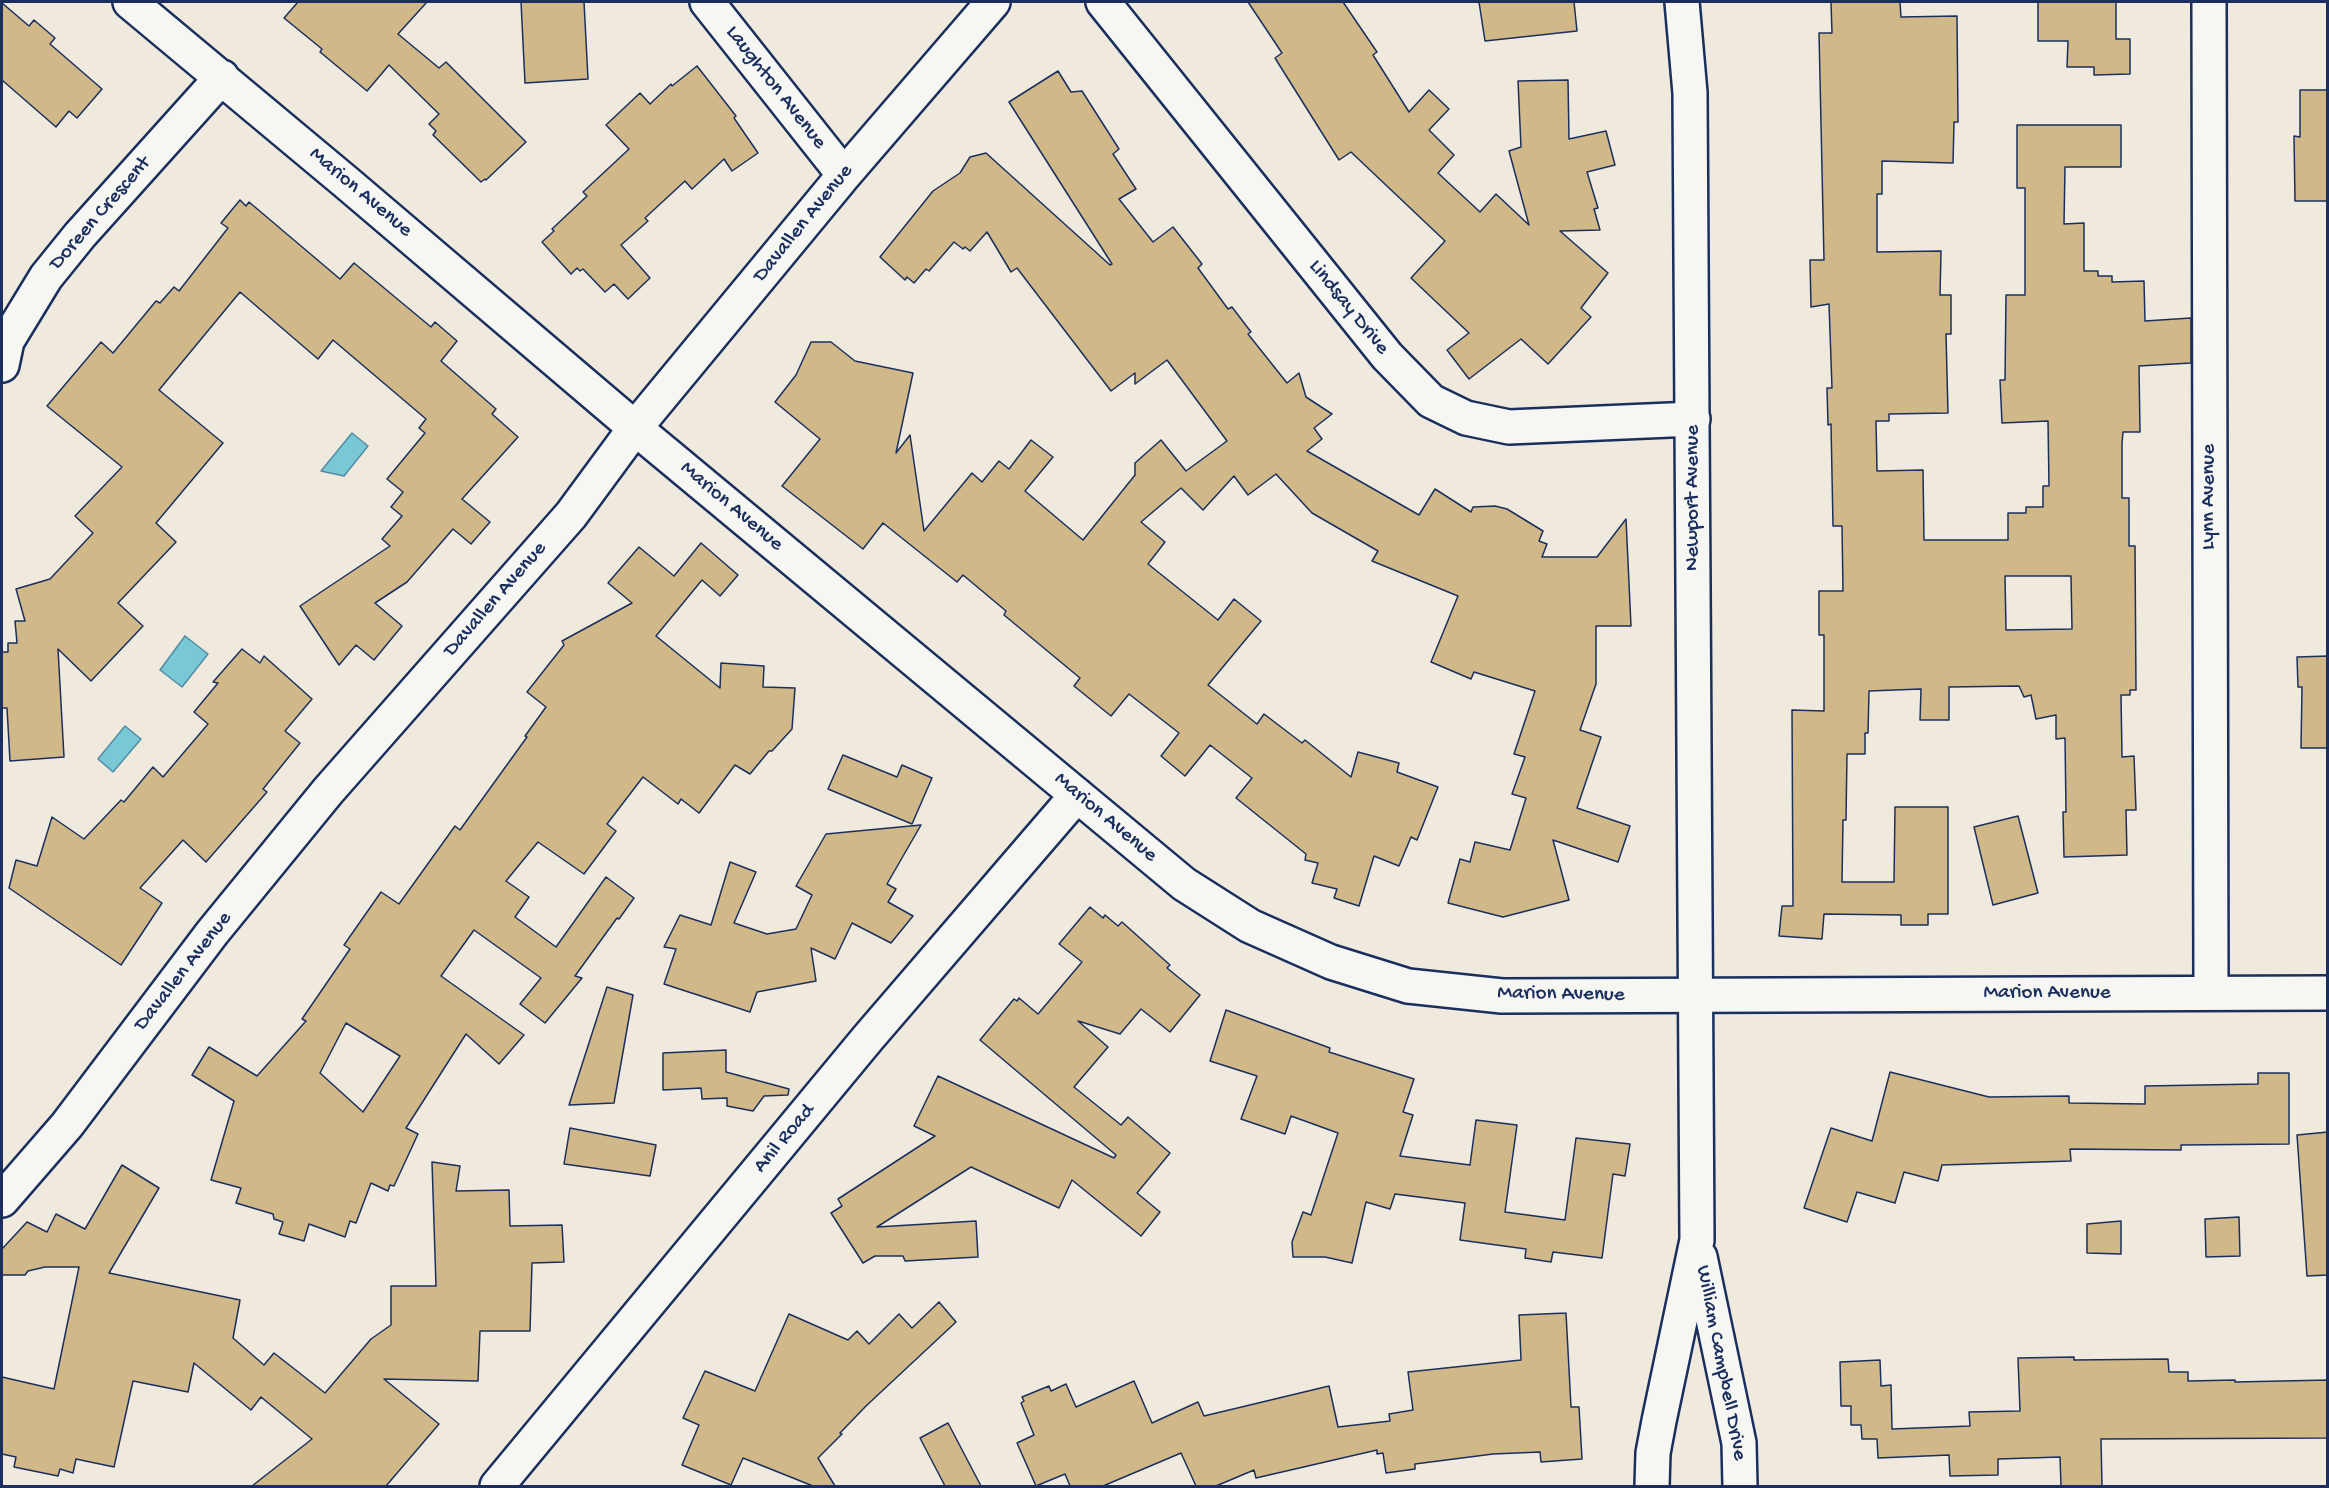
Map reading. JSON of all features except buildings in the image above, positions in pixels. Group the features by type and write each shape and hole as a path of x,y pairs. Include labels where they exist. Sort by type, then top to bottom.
{"street":[{"name":"Marion Avenue","path":"130,2 222,77 635,428 1184,884 1250,926 1331,962 1408,986 1502,996 2328,993"},
{"name":"Laughton Avenue","path":"707,2 844,175"},
{"name":"Davallen Avenue","path":"2,1200 67,1125 212,933 328,791 571,515 635,428 844,175 993,2"},
{"name":"Lindsay Drive","path":"1103,2 1387,356 1431,401 1466,418 1509,427 1693,418"},
{"name":"Newport Avenue","path":"1682,2 1690,93 1695,995"},
{"name":"Lynn Avenue","path":"2209,2 2211,993"},
{"name":"Doreen Crescent","path":"4,349 46,277 80,235 222,77"},
{"name":"Anil Road","path":"497,1486 868,1038 1077,795"},
{"name":"William Campbell Drive","path":"1652,1486 1653,1453 1682,1319 1696,1240 1695,995"},
{"name":"William Campbell Drive","path":"1696,1240 1739,1443 1740,1486"}],"water":[{"path":"352,433 368,446 344,476 321,471"},
{"path":"185,636 208,654 182,687 160,670"},
{"path":"125,726 141,739 113,772 98,759"}]}
